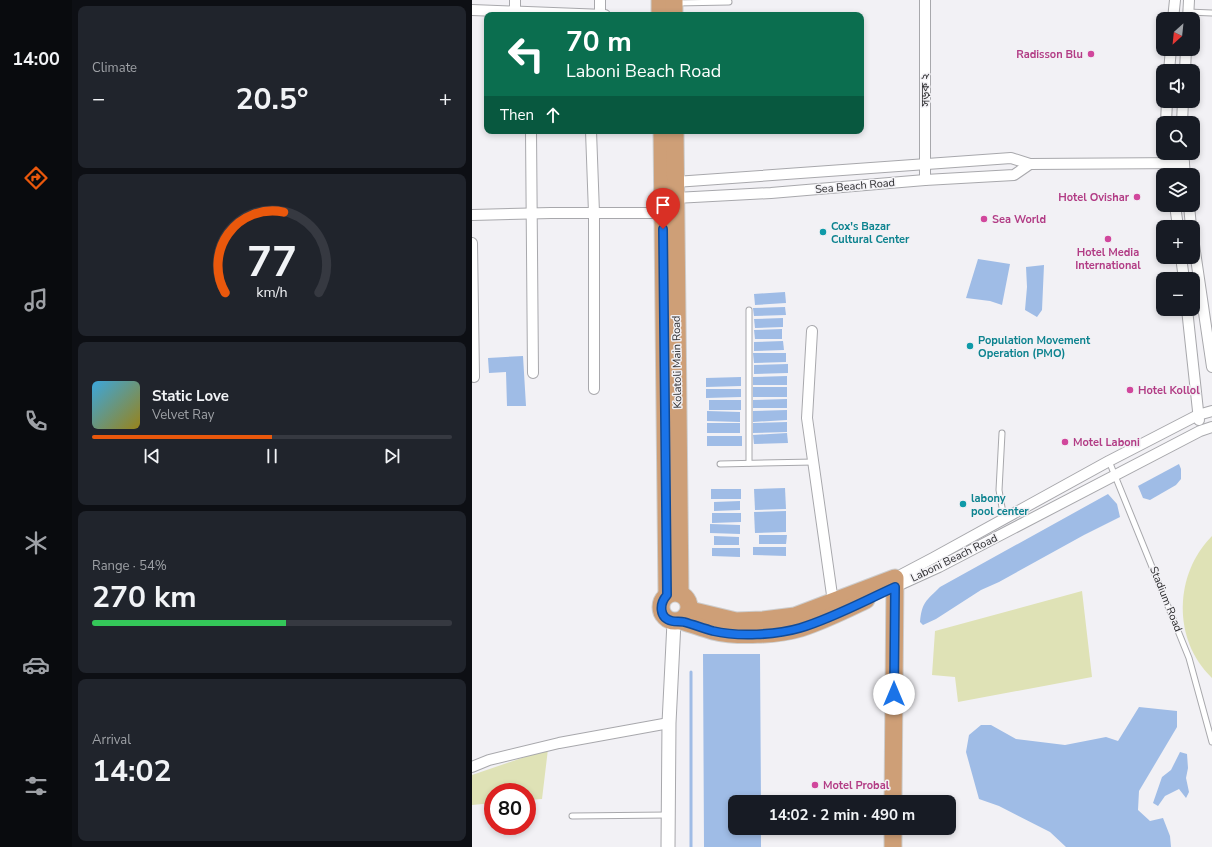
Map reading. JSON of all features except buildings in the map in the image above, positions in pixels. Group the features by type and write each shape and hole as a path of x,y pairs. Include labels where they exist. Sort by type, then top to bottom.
{"highway":[{"path":"663,12 671,4"},
{"name":"Kolatoli Main Road","path":"662,134 663,213 672,450"},
{"name":"Kolatoli Main Road","path":"673,594 672,450 675,134"},
{"path":"893,795 895,582"},
{"name":"Laboni Beach Road","path":"682,618 736,621 763,620 795,616 895,582"},
{"name":"Laboni Beach Road","path":"682,618 714,631 740,634 766,634 800,628 838,614 895,582"},
{"path":"673,594 686,597 690,603 682,618 667,619 662,614 662,601 673,594"},
{"path":"893,835 893,847"}],"street":[{"path":"515,0 515,11"},
{"path":"600,0 600,12"},
{"name":"সড়ক ২","path":"925,0 925,180"},
{"path":"1174,12 1175,0"},
{"path":"1188,12 1189,0"},
{"path":"472,10 520,12"},
{"path":"532,134 533,373"},
{"path":"591,134 594,213 594,389"},
{"name":"Sea Beach Road","path":"675,190 802,173 924,163 1011,158 1030,164 1156,158"},
{"name":"Sea Beach Road","path":"675,190 804,190 925,180 1014,176 1030,164"},
{"path":"802,173 804,190"},
{"path":"472,215 663,213"},
{"path":"472,243 474,377"},
{"path":"1197,264 1212,367"},
{"path":"1188,316 1200,431"},
{"path":"812,331 807,418 833,602"},
{"name":"Laboni Beach Road","path":"895,582 1109,461 1198,415 1212,411"},
{"name":"Laboni Beach Road","path":"895,582 938,567 1200,431 1212,427"},
{"path":"668,847 669,724 682,618"},
{"path":"472,766 489,760 559,743 669,724"}],"lane":[{"path":"671,4 729,2"},
{"path":"1200,14 1212,13"},
{"path":"749,310 749,463"},
{"path":"1002,434 999,490 1004,519"},
{"name":"Stadium Road","path":"1109,461 1190,658 1212,742"},
{"path":"720,464 814,462"},
{"path":"572,816 668,815"}],"green space":[{"path":"1212,536 1212,678 1199,663 1190,645 1184,626 1183,607 1185,588 1190,569 1199,551"},
{"path":"1082,591 1092,677 958,702 955,677 932,675 935,631"},
{"path":"548,749 542,799 536,799 536,783 484,783 484,804 472,805 472,775"}],"water":[{"path":"978,259 1010,264 1002,305 990,301 966,298"},
{"path":"1044,265 1042,310 1037,317 1025,310 1027,287 1026,267"},
{"path":"785,292 786,303 755,305 754,294"},
{"path":"785,307 786,315 754,316 753,308"},
{"path":"783,318 783,327 755,328 754,319"},
{"path":"782,329 782,339 755,339 754,330"},
{"path":"783,341 784,350 754,351 754,342"},
{"path":"753,353 786,353 786,362 754,363"},
{"path":"523,356 526,406 507,406 506,372 489,373 488,358"},
{"path":"788,364 788,373 754,374 754,365"},
{"path":"787,376 787,385 753,385 753,377"},
{"path":"741,377 741,386 706,387 706,378"},
{"path":"753,387 787,387 787,397 753,397"},
{"path":"706,389 741,389 741,397 706,398"},
{"path":"787,399 787,408 753,408 753,400"},
{"path":"709,400 741,400 741,410 709,410"},
{"path":"787,410 787,420 753,422 753,411"},
{"path":"707,411 740,412 740,422 707,421"},
{"path":"787,422 787,432 753,433 753,423"},
{"path":"707,423 740,423 740,433 707,433"},
{"path":"787,433 788,443 754,444 753,435"},
{"path":"707,436 742,436 742,446 707,446"},
{"path":"1179,464 1181,469 1181,479 1176,485 1150,500 1143,498 1138,486"},
{"path":"785,488 786,509 755,510 754,489"},
{"path":"711,489 741,489 741,499 711,499"},
{"path":"1108,494 1117,504 1120,517 999,582 981,590 936,619 923,625 920,622 922,610 926,602 940,587"},
{"path":"740,501 740,510 714,511 714,502"},
{"path":"786,511 786,532 755,533 754,512"},
{"path":"712,513 741,513 741,522 712,523"},
{"path":"710,524 740,525 740,534 710,533"},
{"path":"759,535 787,535 786,544 759,544"},
{"path":"714,536 739,537 739,545 714,545"},
{"path":"753,547 786,547 786,556 753,555"},
{"path":"712,548 740,548 740,557 712,556"},
{"path":"703,654 760,654 761,795 728,795 728,835 761,835 761,847 704,847"},
{"path":"1139,707 1177,711 1177,727 1139,791 1138,810 1150,821 1163,818 1170,836 1171,847 1066,847 1050,832 999,806 979,799 966,752 969,735 981,725 991,725 1016,739 1065,745 1106,737 1118,741"},
{"path":"1180,752 1187,754 1188,768 1186,778 1189,792 1186,798 1179,789 1165,796 1158,806 1153,803 1162,777 1171,770"}],"waterway":[{"path":"691,672 691,847"}],"place":[{"name":"Radisson Blu","path":"1091,54"},
{"name":"Hotel Ovishar","path":"1137,197"},
{"name":"Sea World","path":"984,219"},
{"name":"Cox's Bazar Cultural Center","path":"823,232"},
{"name":"Hotel Media International","path":"1108,239"},
{"name":"Population Movement Operation (PMO)","path":"970,346"},
{"name":"Hotel Kollol","path":"1130,390"},
{"name":"Motel Laboni","path":"1065,442"},
{"name":"labony pool center","path":"963,504"},
{"name":"Motel Probal","path":"815,785"}],"route":[{"path":"663,229 667,595 662,601 662,614 667,619 674,622 681,621 714,631 740,634 766,634 800,628 838,614 895,587 894,694"}]}
